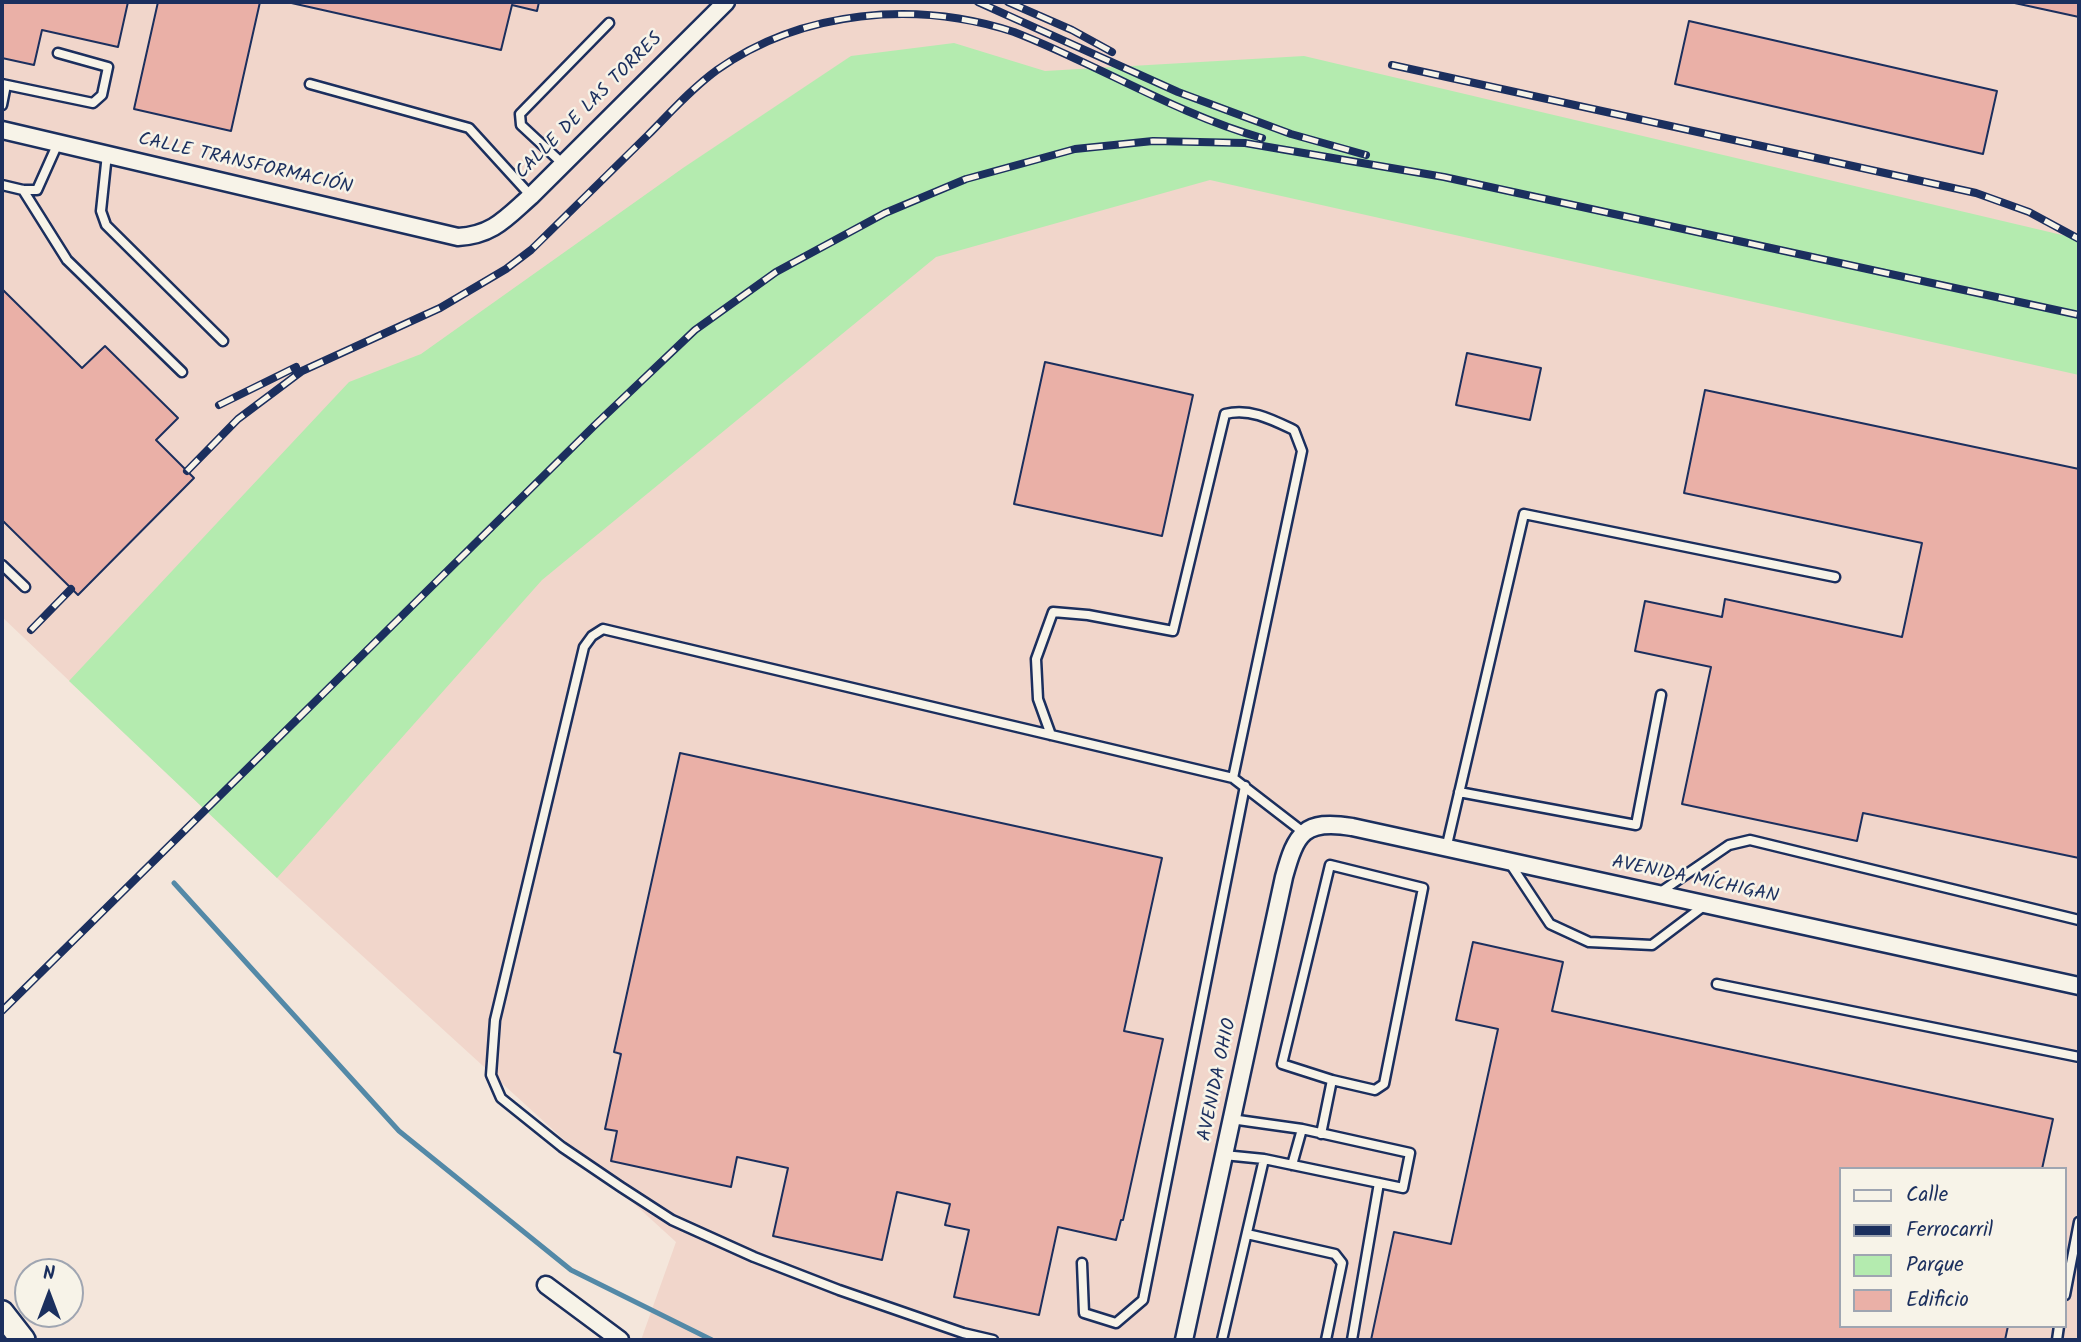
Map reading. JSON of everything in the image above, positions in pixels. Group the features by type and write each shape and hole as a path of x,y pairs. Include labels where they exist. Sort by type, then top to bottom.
{"main road":[{"path":"2,1313 23,1340"}],"street":[{"name":"CALLE DE LAS TORRES","path":"478,236 498,226 531,196 726,2"},
{"name":"CALLE TRANSFORMACIÓN","path":"2,130 458,237 478,236"},
{"name":"AVENIDA MÍCHIGAN","path":"1303,832 1311,827 1335,825 2079,986"},
{"name":"AVENIDA OHIO","path":"1184,1340 1284,877 1291,851 1303,832"},
{"path":"546,1285 620,1340"}],"lane":[{"path":"563,164 521,125 520,114 609,23"},
{"path":"2,105 4,84 93,103 102,95 108,67 58,53"},
{"path":"310,84 469,128 531,196"},
{"path":"2,185 37,190 58,143"},
{"path":"107,154 101,211 106,225 223,341"},
{"path":"23,190 67,260 182,372"},
{"path":"1051,735 1038,699 1036,659 1053,611 1173,631 1225,414 1240,410 1294,430 1301,451 1233,778"},
{"path":"1446,849 1524,514 1835,576"},
{"path":"2,565 25,587"},
{"path":"993,1340 962,1333 851,1294 754,1257 672,1220 562,1147 501,1098 491,1075 495,1020 584,647 592,636 603,629 1233,778 1303,832"},
{"path":"1459,792 1636,825 1661,695"},
{"path":"1082,1264 1084,1313 1116,1323 1143,1300 1245,786"},
{"path":"1657,894 1729,845 1750,840 2079,919"},
{"path":"1509,862 1550,924 1589,942 1652,945 1705,905"},
{"path":"1330,865 1423,888 1384,1084 1375,1090 1332,1080 1282,1064 1330,865"},
{"path":"1717,984 2079,1057"},
{"path":"1321,1134 1332,1080"},
{"path":"1224,1155 1264,1159 1403,1188 1410,1153 1302,1129 1231,1119"},
{"path":"1292,1165 1302,1129"},
{"path":"1222,1340 1264,1159"},
{"path":"1352,1340 1379,1183"},
{"path":"2067,1285 2079,1222"},
{"path":"1247,1234 1335,1254 1342,1263 1326,1340"}],"shaded area":[{"path":"2,2 2079,2 2079,1340 641,1340 676,1242 277,878 2,617"}],"green space":[{"path":"954,43 1045,71 1304,56 2079,239 2079,375 1210,180 936,257 542,580 277,878 69,681 349,382 421,354 683,168 851,56"}],"building":[{"path":"2,2 128,2 118,47 42,30 34,65 2,58"},
{"path":"158,2 260,2 231,131 134,109"},
{"path":"287,2 539,2 537,11 512,5 501,50"},
{"path":"2010,2 2079,2 2079,17"},
{"path":"1689,21 1997,91 1983,154 1675,84"},
{"path":"2,289 82,368 105,346 178,418 156,440 194,478 78,595 2,520"},
{"path":"1467,353 1541,368 1530,420 1456,405"},
{"path":"1045,362 1193,395 1162,536 1014,504"},
{"path":"1705,390 2079,469 2079,858 1863,813 1857,841 1682,804 1711,667 1635,651 1645,601 1722,617 1725,599 1902,637 1922,543 1684,493"},
{"path":"680,753 1162,858 1124,1031 1163,1039 1123,1220 1116,1240 1058,1227 1039,1315 954,1297 969,1230 945,1225 950,1204 897,1192 882,1260 773,1236 788,1168 737,1157 731,1187 611,1161 617,1131 605,1129 621,1054 614,1052"},
{"path":"1473,942 1563,962 1552,1011 2053,1119 2042,1167 1840,1167 1840,1328 2008,1328 2005,1340 1371,1340 1394,1232 1451,1244 1498,1029 1456,1020"}],"waterway":[{"path":"174,883 399,1131 571,1270 712,1340"}],"railway":[{"path":"978,2 1178,92 1291,134 1366,155"},
{"path":"1008,2 1072,30 1112,52"},
{"path":"187,471 238,419 302,371 440,308 506,269 531,250 707,77 750,50 785,34 822,23 861,16 938,16 977,22 1014,32 1199,116 1262,138"},
{"path":"1392,65 1976,193 2029,212 2079,239"},
{"path":"2,1011 594,426 695,330 776,272 885,213 966,179 1075,149 1153,141 1245,143 1444,177 2079,315"},
{"path":"219,405 296,367"},
{"path":"31,630 71,589"}]}
